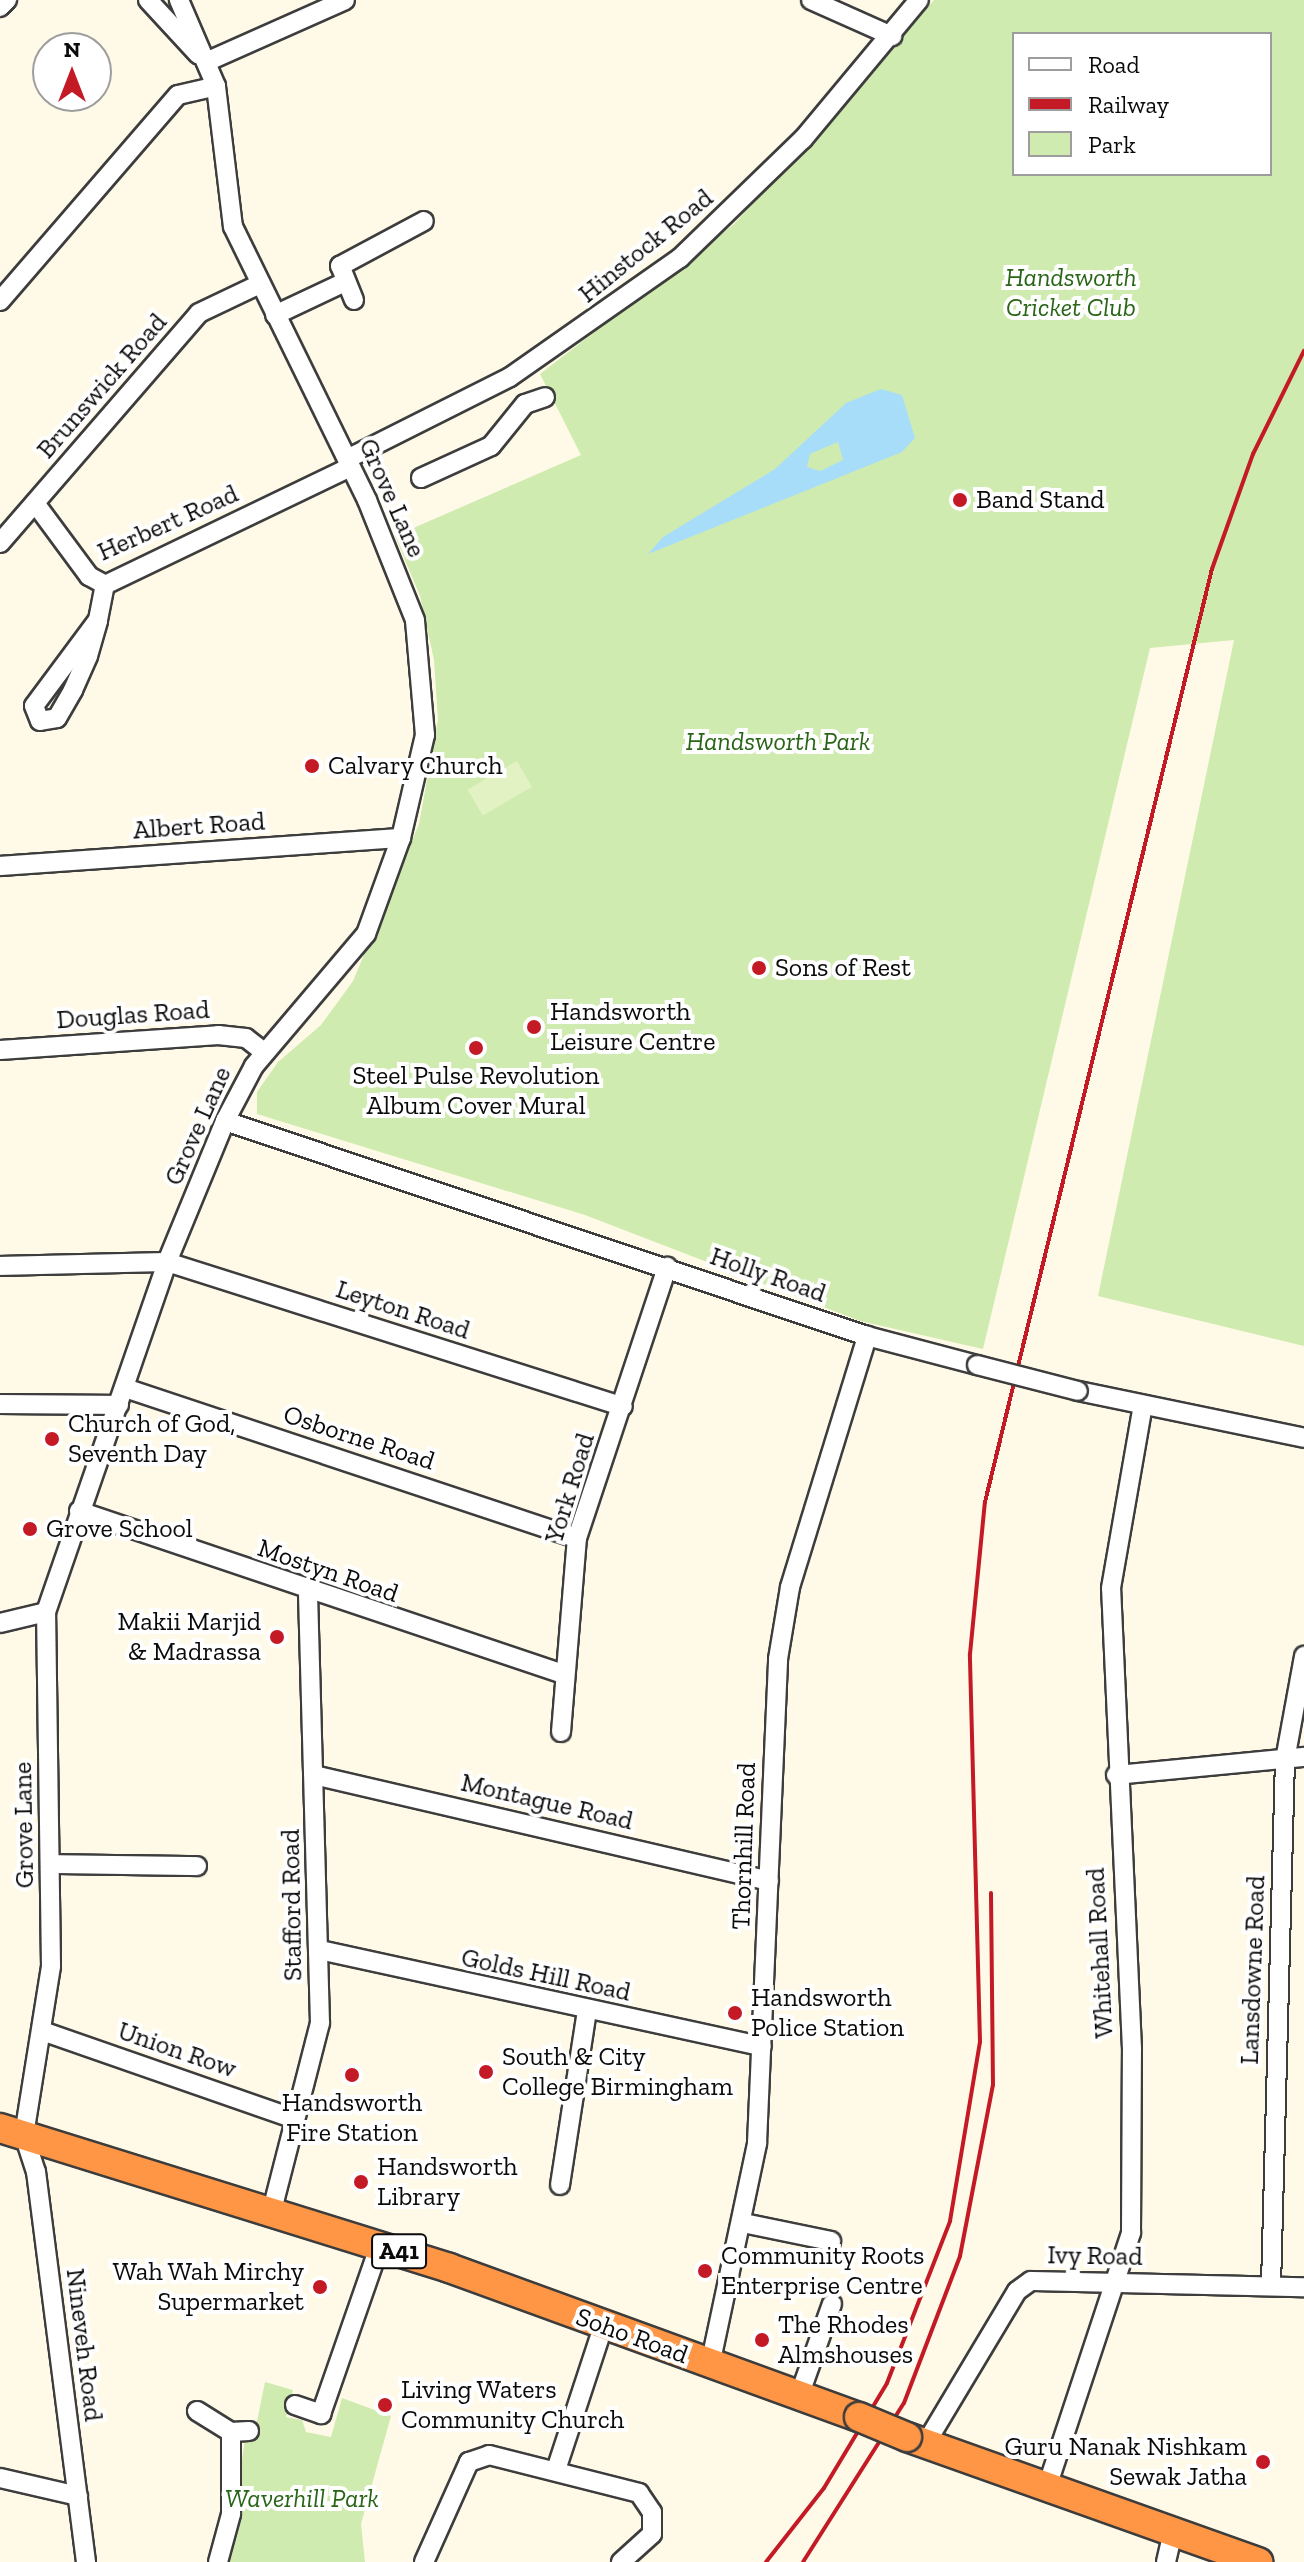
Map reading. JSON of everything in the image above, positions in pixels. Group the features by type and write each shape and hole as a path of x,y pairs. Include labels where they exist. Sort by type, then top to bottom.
{"highway":[{"name":"Soho Road","path":"12,2132 380,2245 1258,2562"}],"street":[{"path":"0,7 7,0"},
{"name":"Grove Lane","path":"148,0 206,62"},
{"name":"Grove Lane","path":"12,2132 42,2031 50,1864 46,1612 167,1262 225,1121 265,1053 366,934 401,838 424,745 423,663 404,588 349,463 233,227 216,86 179,0"},
{"path":"206,62 345,0"},
{"path":"811,0 892,36"},
{"name":"Hinstock Road","path":"349,463 510,377 680,258 803,139 919,0"},
{"path":"0,301 178,95 216,86"},
{"path":"354,300 340,266 424,221"},
{"path":"275,315 345,282"},
{"name":"Brunswick Road","path":"0,543 199,313 260,284"},
{"path":"510,377 525,404"},
{"path":"421,478 491,446 525,404 545,397"},
{"name":"Herbert Road","path":"35,503 89,576 105,585 349,463"},
{"path":"98,620 34,706 40,721 57,718 66,704 98,620 105,585"},
{"name":"Albert Road","path":"0,866 401,838"},
{"name":"Douglas Road","path":"0,1050 218,1035 246,1038 265,1053"},
{"name":"Holly Road","path":"225,1121 867,1336 1078,1391 1304,1438"},
{"name":"Leyton Road","path":"0,1266 167,1262 623,1407"},
{"name":"York Road","path":"561,1732 563,1674 577,1538 667,1267"},
{"name":"Thornhill Road","path":"710,2365 743,2223 762,2046 778,1659 790,1587 867,1336"},
{"name":"Osborne Road","path":"0,1404 122,1396 577,1538"},
{"name":"Whitehall Road","path":"1047,2487 1121,2283 1131,2233 1132,2049 1116,1775 1114,1545 1143,1405"},
{"name":"Mostyn Road","path":"79,1511 308,1593 563,1674"},
{"name":"Stafford Road","path":"272,2210 320,2023 308,1593"},
{"path":"0,1623 46,1612"},
{"name":"Lansdowne Road","path":"1271,2286 1294,1758 1304,1656"},
{"path":"1116,1775 1294,1758"},
{"name":"Montague Road","path":"314,1775 769,1881"},
{"path":"50,1864 197,1866"},
{"name":"Golds Hill Road","path":"320,1950 587,2011 762,2046"},
{"path":"560,2185 587,2011"},
{"name":"Union Row","path":"42,2031 294,2119"},
{"name":"Nineveh Road","path":"12,2132 36,2172 86,2562"},
{"path":"743,2223 832,2240"},
{"path":"295,2405 321,2414 380,2245"},
{"name":"Ivy Road","path":"916,2440 1017,2291 1031,2281 1304,2287"},
{"path":"799,2396 832,2304"},
{"path":"556,2470 604,2324"},
{"path":"197,2411 240,2432 231,2514 218,2562"},
{"path":"424,2562 473,2458 556,2470 627,2486 647,2503 652,2534 621,2562"},
{"path":"0,2478 78,2496"},
{"path":"1166,2562 1173,2531"}],"green space":[{"name":"Handsworth Park","path":"934,0 1304,0 1304,1346 1098,1296 1234,640 1150,648 983,1349 860,1321 585,1215 257,1114 257,1092 278,1062 321,1025 353,981 419,824 438,720 434,660 420,596 395,536 581,455 540,374 734,224"},
{"path":"517,761 532,787 483,815 468,790"},
{"name":"Waverhill Park","path":"265,2382 293,2390 286,2417 302,2420 306,2432 331,2437 342,2398 391,2416 361,2524 365,2562 227,2562 245,2439 254,2436"}],"water":[{"path":"881,389 902,395 915,438 902,452 648,554 663,537 775,469 846,403","holes":["838,442 843,460 820,471 807,467 810,454"]}],"railway":[{"path":"766,2562 824,2488 887,2383 950,2221 980,2042 970,1654 985,1502 1212,569 1253,454 1304,351"},
{"path":"803,2562 904,2403 960,2256 993,2085 991,1893"}],"place":[{"name":"Band Stand","path":"960,500"},
{"name":"Calvary Church","path":"312,766"},
{"name":"Sons of Rest","path":"759,968"},
{"name":"Handsworth Leisure Centre","path":"534,1027"},
{"name":"Steel Pulse Revolution Album Cover Mural","path":"476,1048"},
{"name":"Church of God, Seventh Day","path":"52,1439"},
{"name":"Grove School","path":"30,1529"},
{"name":"Makii Marjid & Madrassa","path":"277,1637"},
{"name":"Handsworth Police Station","path":"735,2013"},
{"name":"South & City College Birmingham","path":"486,2072"},
{"name":"Handsworth Fire Station","path":"352,2075"},
{"name":"Handsworth Library","path":"361,2182"},
{"name":"Community Roots Enterprise Centre","path":"705,2271"},
{"name":"Wah Wah Mirchy Supermarket","path":"320,2287"},
{"name":"The Rhodes Almshouses","path":"762,2340"},
{"name":"Living Waters Community Church","path":"385,2405"},
{"name":"Guru Nanak Nishkam Sewak Jatha","path":"1263,2462"}],"park label":[{"name":"Handsworth Cricket Club","path":"1071,293"}]}
